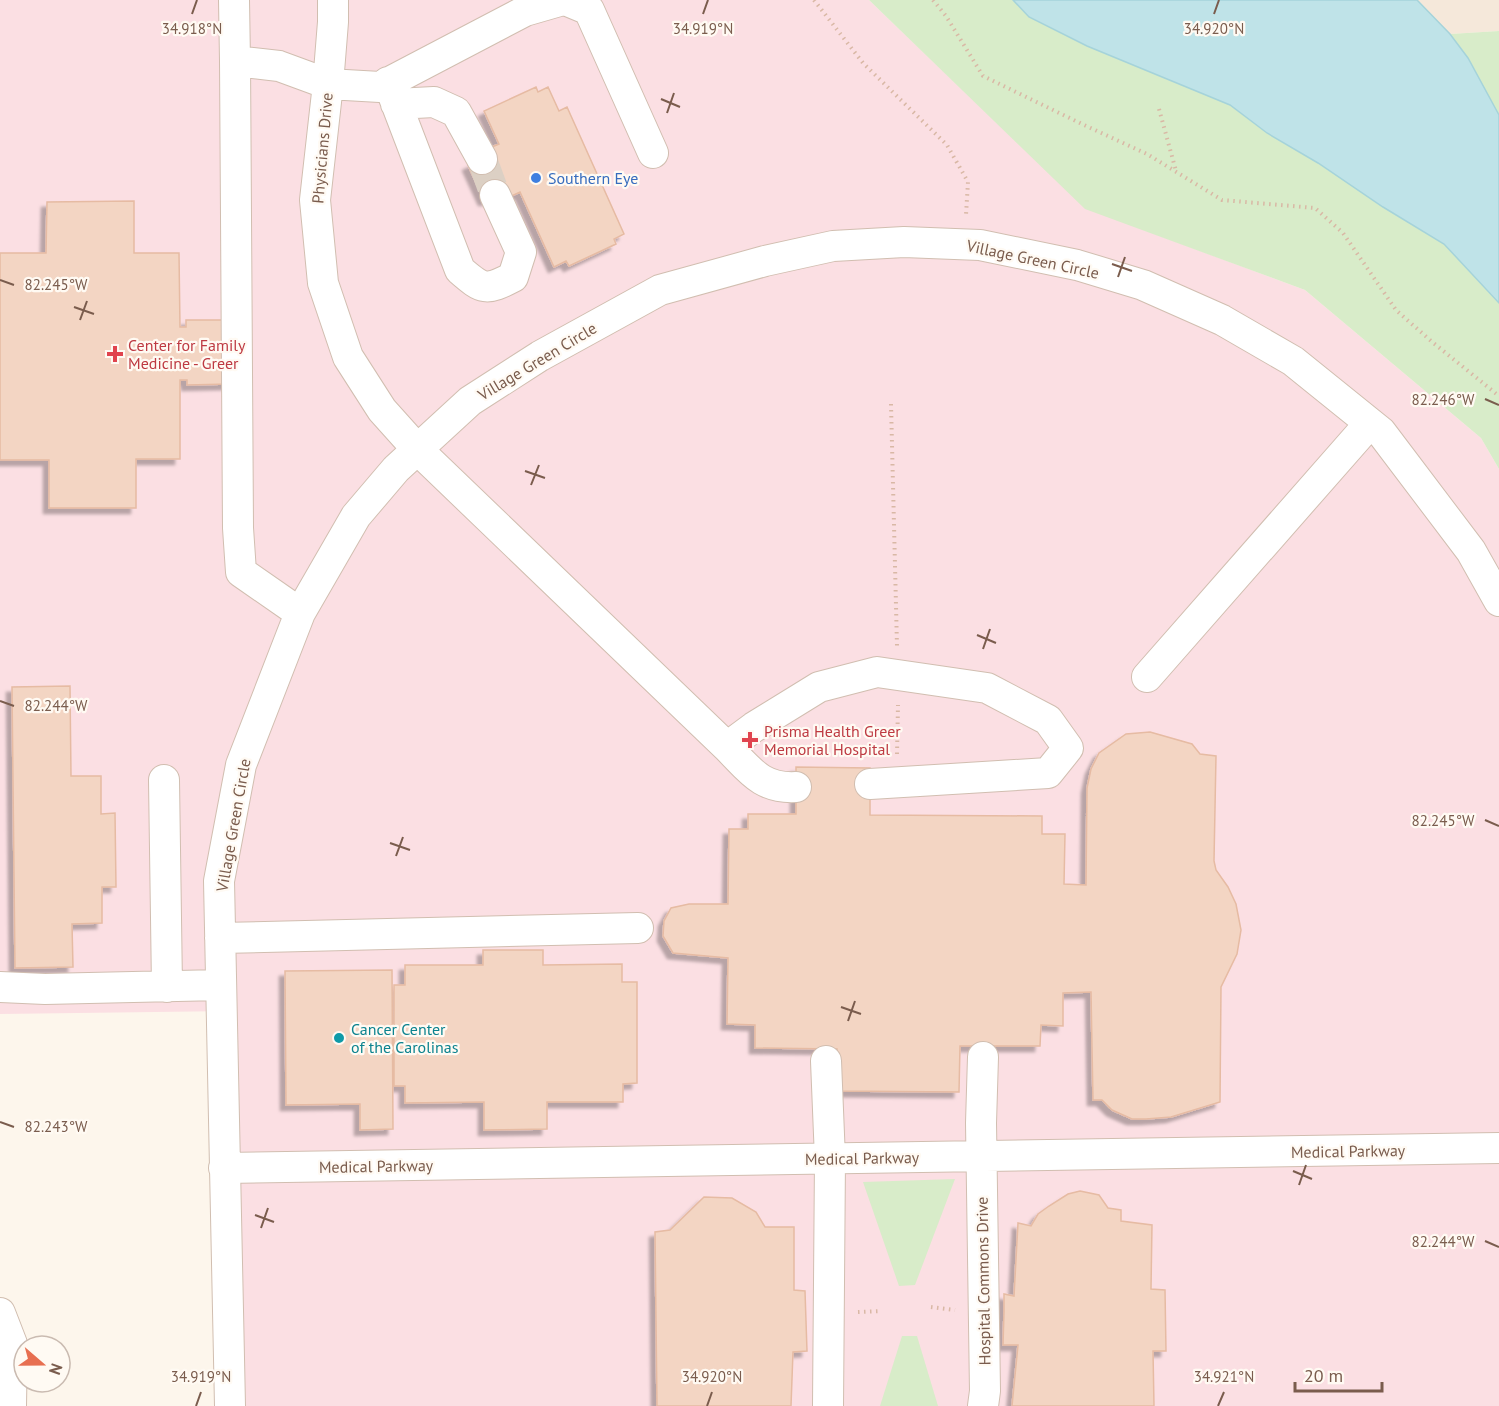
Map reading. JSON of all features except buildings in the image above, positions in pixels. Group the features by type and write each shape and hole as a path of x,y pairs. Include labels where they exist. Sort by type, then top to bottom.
{"street":[{"path":"234,0 238,528 242,572 300,613"},
{"name":"Physicians Drive","path":"333,0 328,84 315,200 323,283 348,357 382,410 417,449 762,781 780,788 796,787"},
{"path":"392,93 525,11 564,0 589,10 653,153"},
{"path":"235,61 279,66 328,84 380,87 392,93 434,102 456,112 482,159"},
{"path":"392,93 460,270 477,285 493,287 513,277 521,252 495,195"},
{"name":"Village Green Circle","path":"230,1406 219,881 241,765 300,613 356,516 396,469 470,401 540,356 660,290 765,261 833,246 904,242 980,245 1077,265 1143,285 1222,320 1293,361 1381,432 1471,551 1499,601"},
{"path":"1147,677 1370,423"},
{"path":"727,747 754,727 819,687 877,672 987,688 1048,720 1068,748 1048,773 883,784"},
{"path":"164,780 167,987"},
{"path":"220,938 638,928"},
{"path":"0,987 45,989 221,985"},
{"name":"Hospital Commons Drive","path":"982,1057 985,1391 983,1406"},
{"path":"826,1061 830,1159 828,1406"},
{"name":"Medical Parkway","path":"224,1168 1499,1148"},
{"path":"0,1313 12,1344 11,1406"}],"path":[{"path":"814,0 863,63 947,145 968,182 966,215"},
{"path":"933,0 946,16 983,76 1147,154 1222,200 1315,208 1343,233 1396,310 1499,396"},
{"path":"1159,109 1176,172"},
{"path":"883,784 898,675 891,404"}],"shaded area":[{"name":"Prisma Health Greer Memorial Hospital","path":"0,0 869,0 1085,208 1305,290 1481,438 1499,469 1499,1406 231,1406 233,1011 0,1014"},
{"path":"1417,0 1499,0 1499,31 1450,34"}],"green space":[{"path":"869,0 1013,0 1029,17 1230,105 1267,133 1444,244 1499,303 1499,469 1481,438 1305,290 1085,209"},
{"path":"1499,31 1499,115 1468,58 1450,34"},
{"path":"955,1179 915,1285 899,1286 863,1182"},
{"path":"902,1336 917,1336 938,1406 880,1406"}],"water":[{"path":"1013,0 1417,0 1450,34 1468,58 1499,115 1499,303 1444,244 1267,133 1230,105 1087,46 1029,17"}],"tunnel":[{"path":"482,159 495,195"}],"place":[{"name":"Southern Eye","path":"536,178"},
{"name":"Center for Family Medicine - Greer","path":"115,354"},
{"name":"Prisma Health Greer Memorial Hospital","path":"750,740"},
{"name":"Cancer Center of the Carolinas","path":"339,1038"}]}
